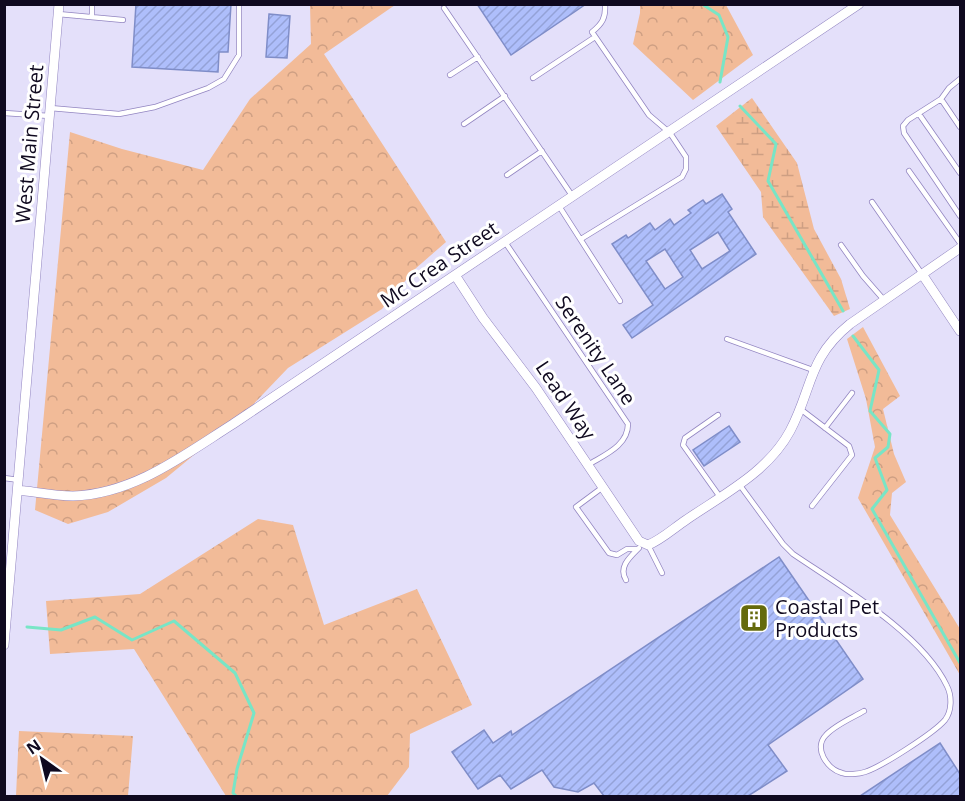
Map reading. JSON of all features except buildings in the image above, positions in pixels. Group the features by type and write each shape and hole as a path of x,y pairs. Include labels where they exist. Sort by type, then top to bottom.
{"street":[{"name":"Mc Crea Street","path":"18,490 74,496 117,488 157,472 243,418 859,4"},
{"name":"West Main Street","path":"4,645 59,9"},
{"path":"643,546 720,497 762,466 778,449 791,429 813,370 834,338 850,324 960,248"},
{"path":"922,274 960,332"},
{"name":"Lead Way","path":"456,275 483,318 536,388 643,546"}],"lane":[{"path":"92,4 92,17"},
{"path":"4,113 119,114 154,106 208,88 224,79 239,55 239,4"},
{"path":"580,239 682,177 686,169 686,157 670,133 649,115 592,32 602,24 606,15 605,4"},
{"path":"444,8 573,197"},
{"path":"59,9 92,17 123,20"},
{"path":"533,78 595,37"},
{"path":"450,75 478,57"},
{"path":"960,80 949,88 941,99 903,126 904,133 960,213"},
{"path":"464,124 505,96"},
{"path":"941,99 960,127"},
{"path":"919,114 960,173"},
{"path":"507,175 542,151"},
{"path":"909,171 960,243"},
{"path":"872,202 922,274"},
{"path":"559,206 620,301"},
{"name":"Serenity Lane","path":"505,242 628,424 628,433 622,443 588,465"},
{"path":"841,245 862,276 884,300"},
{"path":"727,339 813,370"},
{"path":"825,428 852,393"},
{"path":"799,408 849,446 852,454 812,506"},
{"path":"718,415 685,438 683,445 720,497"},
{"path":"4,478 19,480"},
{"path":"739,484 783,544 793,554 872,608 921,649 947,686 950,697 950,709 945,719 934,729 865,772 843,774 830,767 822,755 820,749 822,741 826,734 864,711"},
{"path":"603,487 576,507 609,553 616,555 627,549 643,546"},
{"path":"643,546 662,573"},
{"path":"626,580 622,574 622,567 643,546"}],"green space":[{"path":"310,5 395,5 324,54 446,242 415,269 382,309 288,368 246,412 166,478 108,512 68,524 35,510 70,132 122,149 203,170 250,99 311,44"},
{"path":"640,5 726,5 753,55 693,100 633,44"},
{"path":"752,98 797,163 814,229 841,279 850,309 834,316 763,217 761,192 716,126"},
{"path":"863,327 900,396 883,409 894,454 906,482 892,493 890,515 960,629 960,675 858,498 875,447 866,399 847,339"},
{"path":"258,519 293,525 324,625 417,589 472,705 410,734 409,767 387,796 226,796 134,649 50,654 46,601 140,594"},
{"path":"19,731 133,736 128,796 16,796"}],"waterway":[{"path":"702,4 719,15 728,37 720,82"},
{"path":"740,106 776,144 768,181 843,311"},
{"path":"853,336 879,370 870,411 890,434 888,447 875,458 887,490 872,509 960,663"},
{"path":"27,627 61,630 95,617 132,640 174,621 235,673 254,713 237,769 233,793 236,796"}],"place":[{"name":"Coastal Pet Products","path":"754,618"}]}
